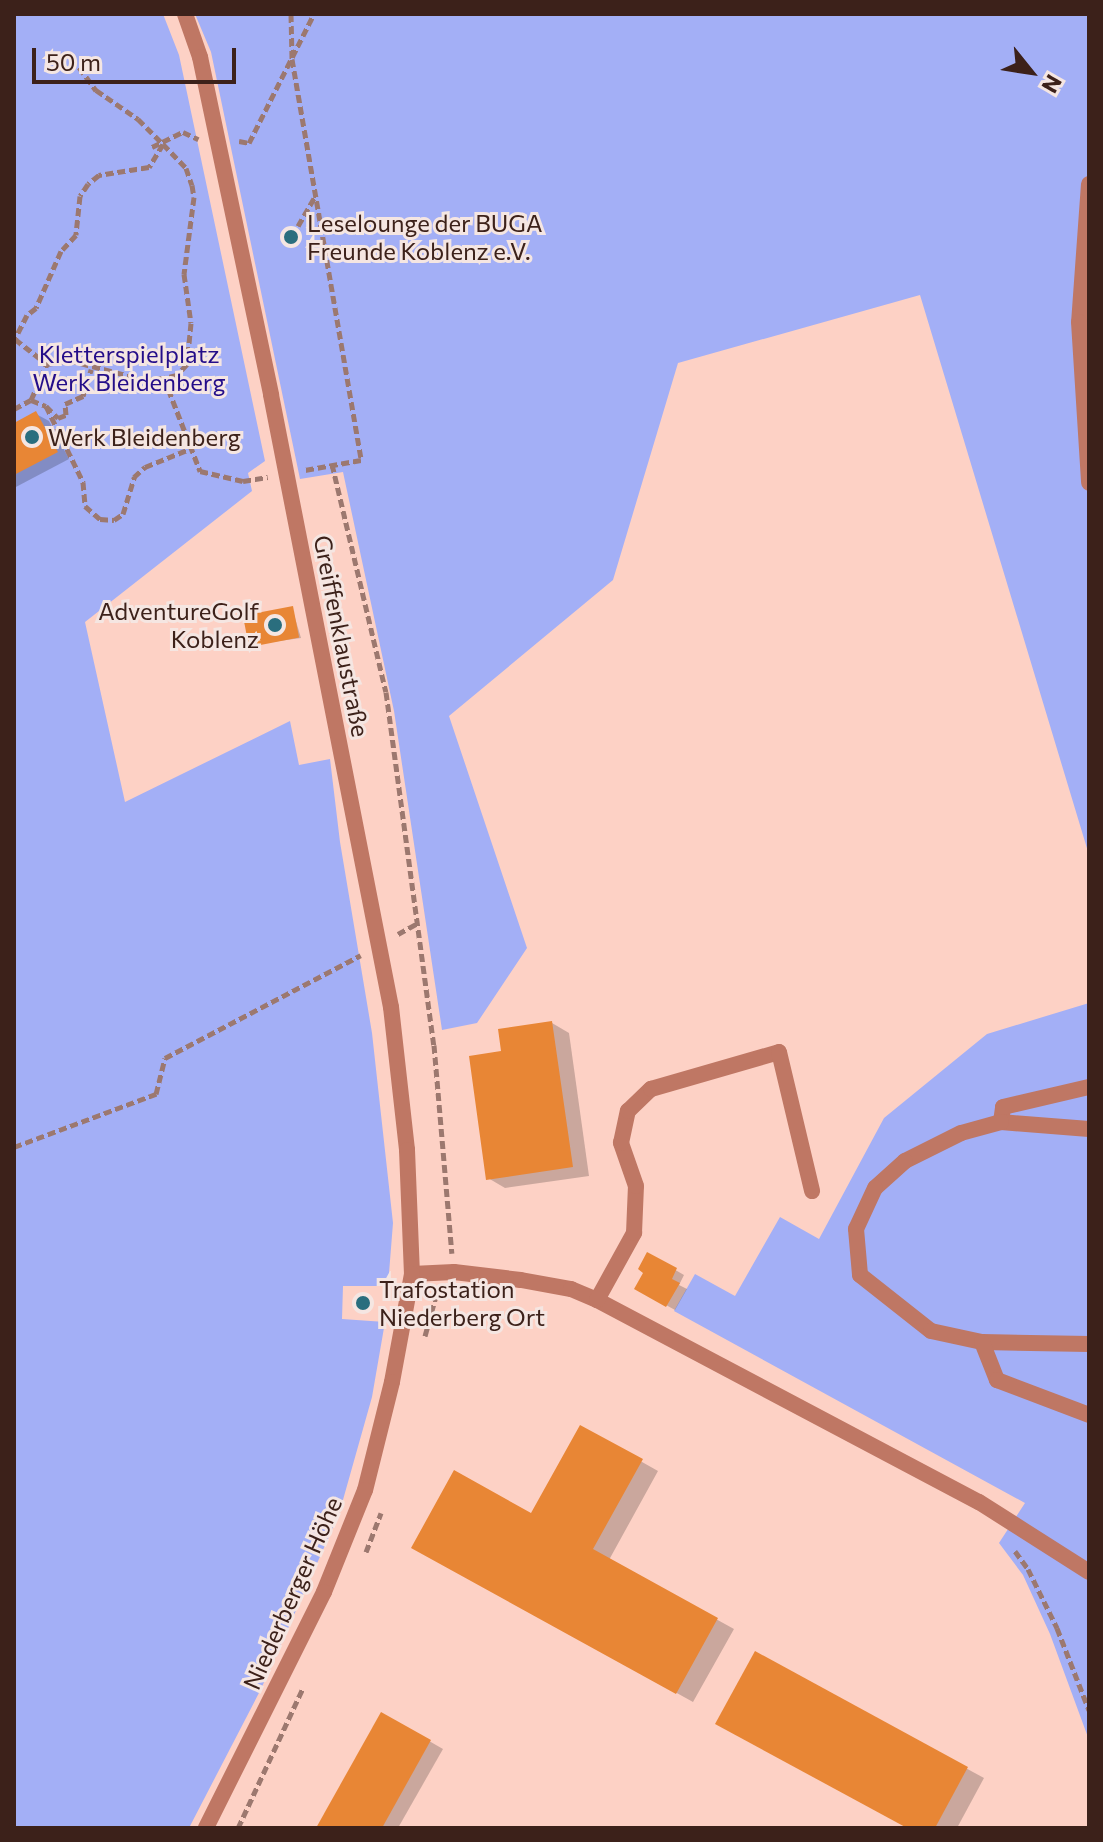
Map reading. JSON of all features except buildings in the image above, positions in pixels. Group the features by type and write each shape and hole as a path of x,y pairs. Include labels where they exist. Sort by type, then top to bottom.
{"street":[{"name":"Greiffenklaustraße","path":"185,14 200,57 391,1007 407,1150 412,1274"},
{"path":"1089,184 1079,322 1089,483"},
{"path":"597,1300 634,1233 636,1186 621,1143 628,1111 651,1089 779,1052 812,1191"},
{"path":"1001,1122 1003,1107 1089,1087"},
{"path":"1089,1129 1001,1122 961,1133 905,1161 875,1188 856,1229 860,1275 931,1331 982,1342 1089,1344"},
{"path":"412,1274 454,1272 571,1289 597,1300 979,1502 1089,1572"},
{"name":"Niederberger Höhe","path":"206,1828 324,1592 365,1490 392,1382 412,1274"},
{"path":"982,1342 997,1380 1089,1415"}],"path":[{"path":"164,378 200,471 243,481 361,460 292,59 291,14"},
{"path":"249,143 314,14"},
{"path":"79,67 96,90 138,119 163,144 186,168 194,197 184,274 191,323 187,364 177,375 145,380 91,369 69,360 47,364 14,339 27,315 36,308 61,251 76,235 80,196 99,175 149,167 163,144"},
{"path":"152,147 183,132 201,140"},
{"path":"298,226 316,195"},
{"path":"14,409 31,400 47,364"},
{"path":"31,400 46,406 58,418 66,415 65,404 83,396 91,369"},
{"path":"46,406 83,482 85,506 100,519 114,520 123,514 134,477 145,467 192,448"},
{"path":"332,464 386,692 434,1045 454,1272"},
{"path":"14,1147 156,1094 165,1058 418,923"},
{"path":"1012,1547 1028,1569 1057,1628 1089,1710"}],"green space":[{"name":"Kletterspielplatz Werk Bleidenberg","path":"14,14 163,14 179,55 265,461 248,473 252,491 85,622 125,802 290,721 299,765 330,759 340,842 372,1033 393,1223 388,1286 343,1286 342,1319 385,1322 372,1397 339,1514 261,1689 189,1828 14,1828"},
{"path":"195,14 1089,14 1089,855 920,295 678,363 613,580 449,716 527,948 477,1023 442,1030 394,711 343,472 300,479 211,52"},
{"path":"1089,1003 1089,1740 1050,1634 1023,1575 999,1543 1025,1503 674,1311 695,1274 735,1296 780,1217 819,1239 884,1118 987,1034"}],"place":[{"name":"Leselounge der BUGA Freunde Koblenz e.V.","path":"291,237"},
{"name":"Werk Bleidenberg","path":"32,437"},
{"name":"AdventureGolf Koblenz","path":"275,625"},
{"name":"Trafostation Niederberg Ort","path":"363,1303"}]}
